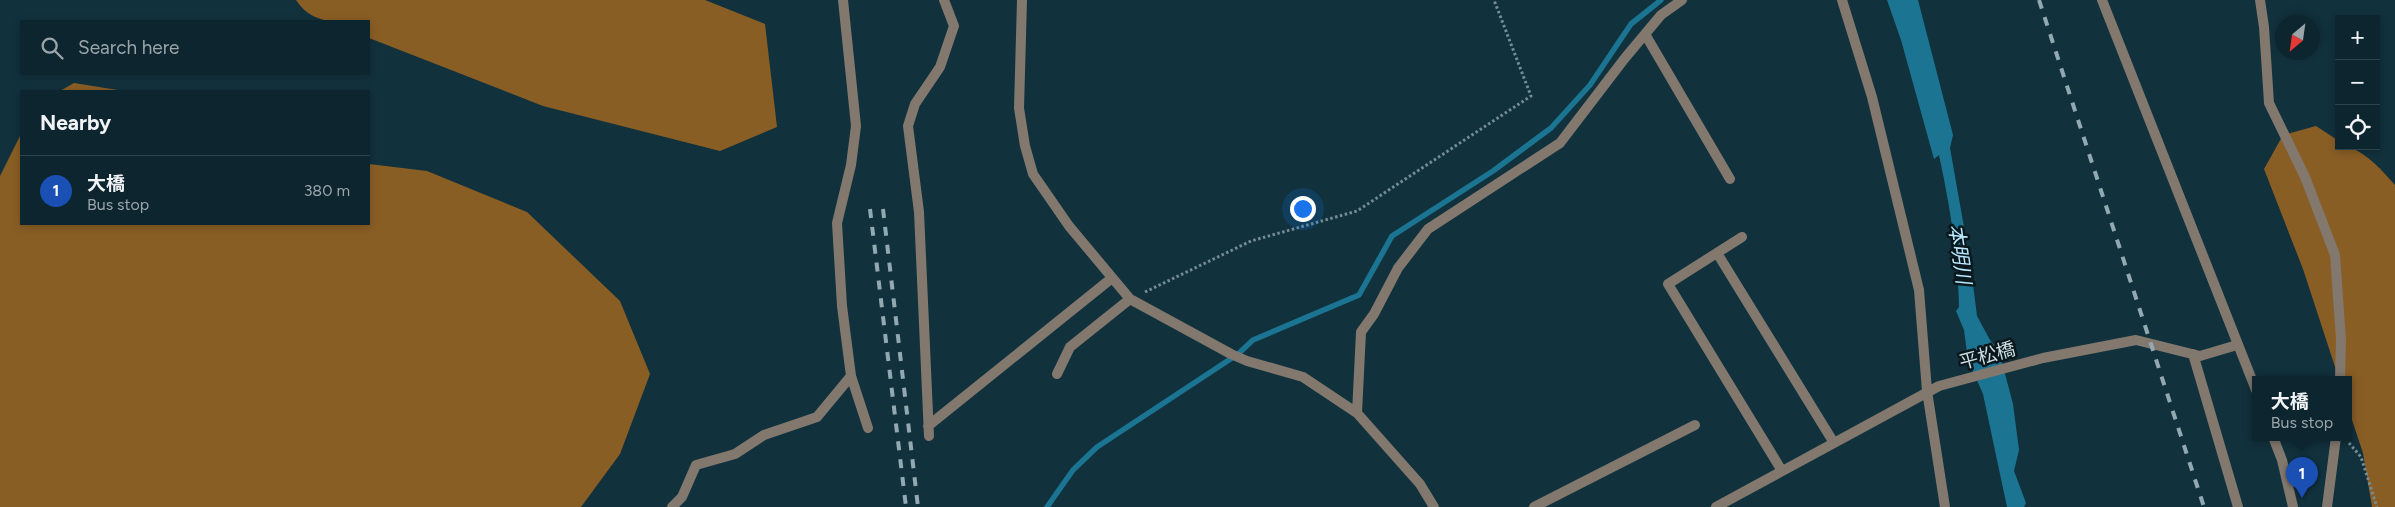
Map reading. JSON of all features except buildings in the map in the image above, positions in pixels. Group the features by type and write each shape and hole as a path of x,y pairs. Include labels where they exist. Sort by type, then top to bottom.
{"street":[{"path":"843,0 856,126 851,165 837,223 842,306 851,376 868,428"},
{"path":"944,0 954,26 940,66 914,104 908,126 919,212 928,431 1112,278"},
{"path":"1022,0 1019,108 1025,146 1033,174 1069,226 1130,299 1247,362 1303,377 1357,413 1420,484 1434,507"},
{"path":"1357,413 1362,332 1374,314 1398,268 1428,229 1560,143 1661,15 1682,0"},
{"path":"1842,0 1872,97 1919,290 1927,391 1945,507"},
{"path":"2102,0 2252,380"},
{"path":"2260,0 2264,27 2269,102 2305,177 2335,255 2341,340 2340,376"},
{"path":"1645,34 1730,179"},
{"path":"1742,238 1668,284 1782,471"},
{"path":"1717,253 1834,443"},
{"path":"1057,374 1070,347 1130,299"},
{"name":"平松橋","path":"1716,507 1939,386 2043,358 2136,340 2193,354"},
{"path":"2193,354 2200,356 2238,345"},
{"path":"2193,354 2238,507"},
{"path":"672,507 682,497 696,465 734,454 764,435 817,418 851,376"},
{"path":"1534,507 1695,425"},
{"path":"2275,441 2294,507"},
{"path":"2327,507 2335,441"}],"path":[{"path":"1130,299 1251,241 1357,211 1531,96 1494,0"},
{"path":"2347,441 2361,457 2377,507"}],"shaded area":[{"path":"296,0 705,0 765,24 777,127 720,151 543,106 370,38 370,20 324,20 311,15"},
{"path":"74,83 118,90 62,90"},
{"path":"2316,126 2335,138 2335,150 2355,150 2363,154 2395,185 2395,507 2372,507 2363,453 2352,420 2352,376 2338,376 2303,269 2264,169 2283,135"},
{"path":"20,136 20,225 370,225 370,164 427,171 527,212 620,301 650,374 620,454 581,507 0,507 0,176"}],"water":[{"name":"本明川","path":"1887,0 1918,0 1953,135 1950,148 1970,261 1977,316 1990,340 1999,351 2013,404 2019,450 2014,471 2026,503 2024,507 2007,507 1983,394 1968,360 1964,330 1956,311 1959,307 1955,250 1939,155 1934,159 1901,40"}],"waterway":[{"path":"1047,507 1073,470 1097,447 1238,354 1253,340 1359,295 1392,236 1493,171 1551,128 1590,85 1631,24 1661,0"}],"railway":[{"path":"2039,0 2204,507"},
{"path":"870,209 906,507"},
{"path":"883,209 918,507"}],"place":[{"name":"大橋","path":"2302,498"}]}
